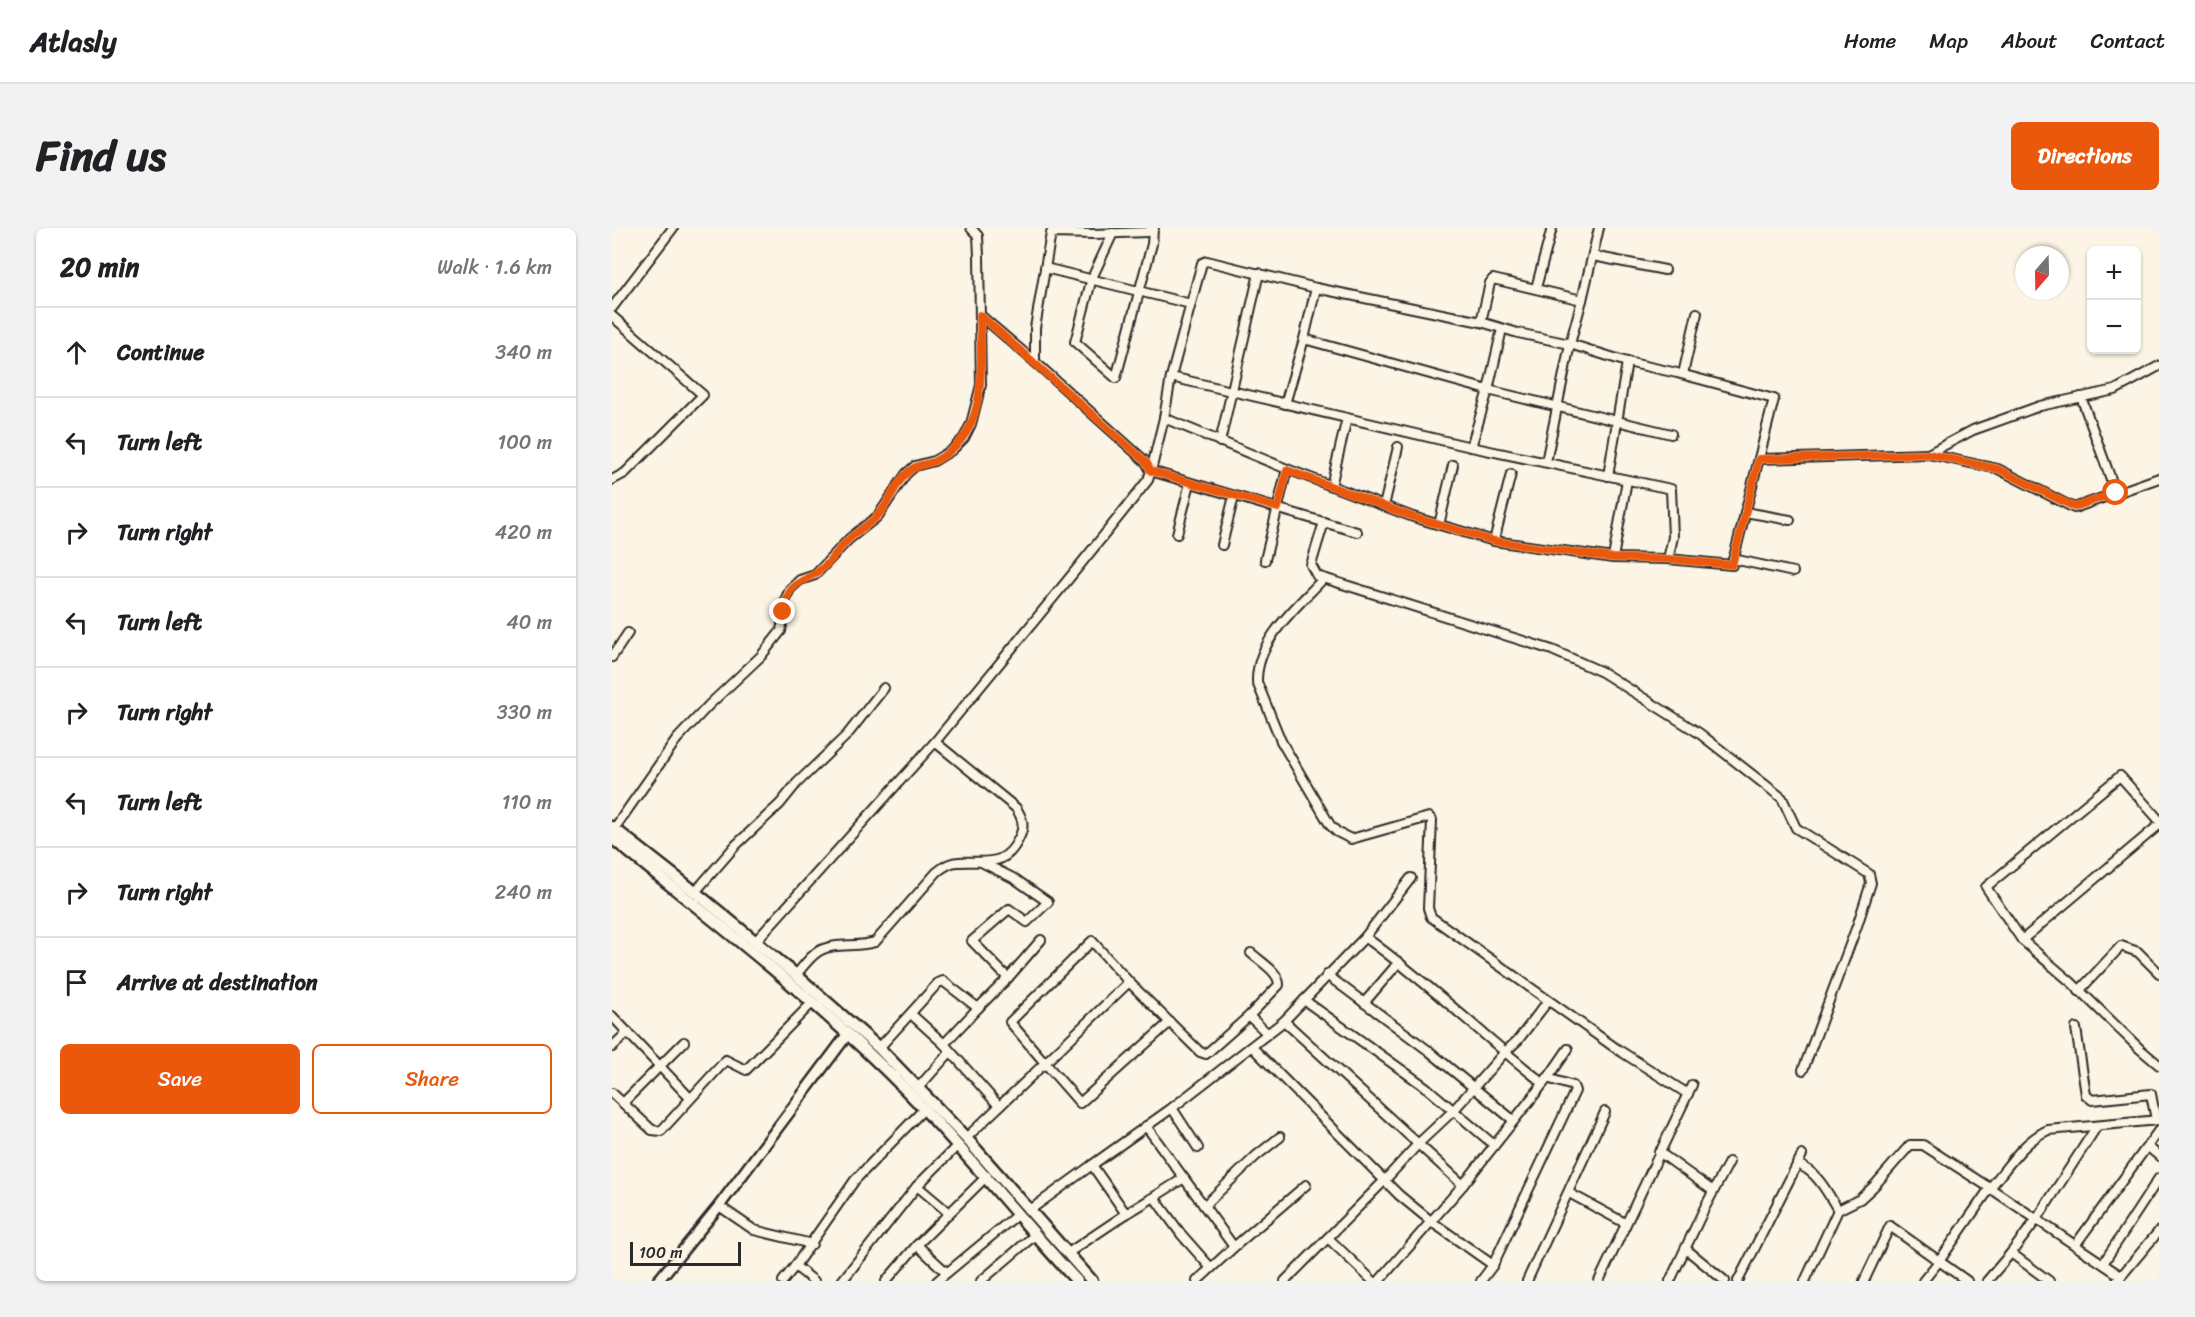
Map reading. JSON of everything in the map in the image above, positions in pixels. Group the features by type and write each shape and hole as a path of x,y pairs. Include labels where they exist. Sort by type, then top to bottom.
{"main road":[{"path":"613,831 695,892 796,975 879,1048 966,1138 1092,1281"},
{"path":"613,831 812,1003 910,1093 923,1110 987,1176 1077,1281"}],"street":[{"path":"612,308 673,228"},
{"path":"613,831 677,739 761,656 781,631 786,598 790,589 800,580 815,575 849,539 878,516 906,474 915,466 934,461 952,450 964,438 971,424 981,385 978,236 971,228"},
{"path":"1035,362 1035,328 1053,231 1113,234 1147,232 1153,228"},
{"path":"1113,234 1092,279 1075,342 1116,378 1152,244 1153,228"},
{"path":"1536,288 1552,228"},
{"path":"1546,462 1570,344 1599,228"},
{"path":"1593,256 1665,270"},
{"path":"755,942 934,742 1050,603 1148,480 1164,418 1171,377 1202,262 1207,261 1316,288 1481,322 1774,399 1732,565 1668,559 1613,558 1494,541 1439,525 1287,470 1164,418"},
{"path":"1045,268 1191,304"},
{"path":"1220,442 1259,273"},
{"path":"1481,322 1490,283 1493,279 1582,300"},
{"path":"1285,404 1316,288"},
{"path":"1683,374 1697,313"},
{"path":"980,315 1146,462 1151,471 1358,532"},
{"path":"612,316 703,395 625,473 612,480"},
{"path":"1471,447 1488,390 1502,328"},
{"path":"1304,339 1488,390 1671,434"},
{"path":"1608,476 1627,362"},
{"path":"1928,454 1973,430 2040,406 2115,390 2159,366"},
{"path":"1171,377 1471,447 1671,489 1674,537 1668,559"},
{"path":"2081,397 2116,493"},
{"path":"1331,486 1347,418"},
{"path":"1384,506 1398,447"},
{"path":"1759,459 1928,454 1998,469 2074,507 2159,478"},
{"path":"1439,525 1453,465"},
{"path":"1265,560 1287,470"},
{"path":"1494,541 1511,474"},
{"path":"1613,558 1626,480"},
{"path":"1177,534 1190,483"},
{"path":"1222,545 1234,496"},
{"path":"1745,512 1790,520"},
{"path":"1324,522 1311,565 1312,571 1323,579 1552,650 1602,672 1700,733 1782,798 1796,828 1869,874 1870,889 1803,1070"},
{"path":"1733,559 1793,572"},
{"path":"1323,579 1274,634 1257,673 1257,681 1281,741 1330,825 1351,839 1429,818 1432,820 1428,908 1431,917 1617,1049 1688,1094"},
{"path":"612,657 628,633"},
{"path":"695,892 736,845 780,804 796,783 847,735 884,688"},
{"path":"796,975 811,958 827,948 868,945 875,942 937,872 946,865 957,862 983,863 1003,858 1014,848 1023,825 1022,817 1016,808 934,742"},
{"path":"2159,820 2120,776 1986,887 2022,940 2159,1065"},
{"path":"2022,940 2159,825"},
{"path":"983,863 1016,879 1048,902 1027,922 1009,909 972,941 1008,978"},
{"path":"1030,1210 1172,1108 1284,1021 1365,937 1411,878"},
{"path":"1365,937 1444,998 1504,1053 1545,1080 1573,1086 1575,1091 1493,1265 1481,1281"},
{"path":"944,1044 1041,940"},
{"path":"1170,1022 1080,1103 1010,1023 1092,941 1129,982 1170,1022 1200,1052 1206,1054 1273,993 1280,981 1277,975 1251,953"},
{"path":"2079,991 2121,946 2138,952 2159,973"},
{"path":"1364,1003 1400,962"},
{"path":"1328,975 1513,1120"},
{"path":"879,1048 938,983 943,981 978,1008"},
{"path":"966,1138 1129,982"},
{"path":"1304,1000 1427,1088 1494,1145"},
{"path":"1285,1281 1419,1143 1454,1111 1524,1032 1548,1001"},
{"path":"612,1093 652,1130 661,1131 726,1060 746,1070 812,1003"},
{"path":"911,1014 944,1044 999,1106"},
{"path":"612,1016 690,1098"},
{"path":"1249,1016 1267,1033"},
{"path":"1284,1021 1463,1185"},
{"path":"1923,1281 1990,1188 2025,1146 2039,1134 2048,1130 2158,1120 2155,1094 2088,1098 2076,1028"},
{"path":"612,1047 628,1032"},
{"path":"658,1281 718,1206 847,1035"},
{"path":"623,1103 684,1042"},
{"path":"1252,1047 1399,1195 1432,1222 1493,1265"},
{"path":"1379,1281 1463,1185 1568,1049"},
{"path":"918,1088 950,1052"},
{"path":"1599,1281 1692,1085"},
{"path":"1172,1108 1198,1148"},
{"path":"783,1281 812,1244 855,1180 923,1110"},
{"path":"1527,1281 1605,1112"},
{"path":"1146,1126 1234,1247"},
{"path":"1987,1281 2037,1220 2097,1126"},
{"path":"2076,1245 2159,1130"},
{"path":"1204,1206 1256,1156 1281,1137"},
{"path":"1805,1281 1838,1210 1867,1192 1906,1148 1916,1143 1953,1162 2037,1220 2104,1262 2119,1278 2159,1231"},
{"path":"842,1281 917,1186 957,1146"},
{"path":"2147,1146 2159,1156"},
{"path":"1659,1152 1713,1191"},
{"path":"1738,1281 1802,1155"},
{"path":"1670,1281 1729,1162"},
{"path":"1797,1164 1805,1167 1817,1177 1838,1210"},
{"path":"1092,1165 1126,1214"},
{"path":"886,1281 917,1245 987,1176"},
{"path":"1068,1253 1184,1178"},
{"path":"2104,1262 2159,1178"},
{"path":"1197,1281 1306,1185"},
{"path":"917,1186 949,1213"},
{"path":"1569,1193 1625,1223"},
{"path":"1154,1197 1181,1234 1211,1268"},
{"path":"718,1206 754,1230 812,1244"},
{"path":"937,1281 1018,1214"},
{"path":"1864,1281 1890,1226 1967,1281"},
{"path":"981,1281 1036,1234"},
{"path":"1328,1238 1373,1281"},
{"path":"917,1245 946,1272"},
{"path":"1686,1250 1725,1281"},
{"path":"2011,1253 2049,1281"},
{"path":"795,1266 814,1281"}],"route":[{"path":"783,612 790,589 800,580 815,575 849,539 878,516 906,474 915,466 934,461 952,450 964,438 971,424 981,385 980,315 1146,462 1151,471 1278,508 1287,470 1413,517 1494,541 1613,558 1668,559 1732,565 1759,459 1928,454 1998,469 2074,507 2116,493"}]}
